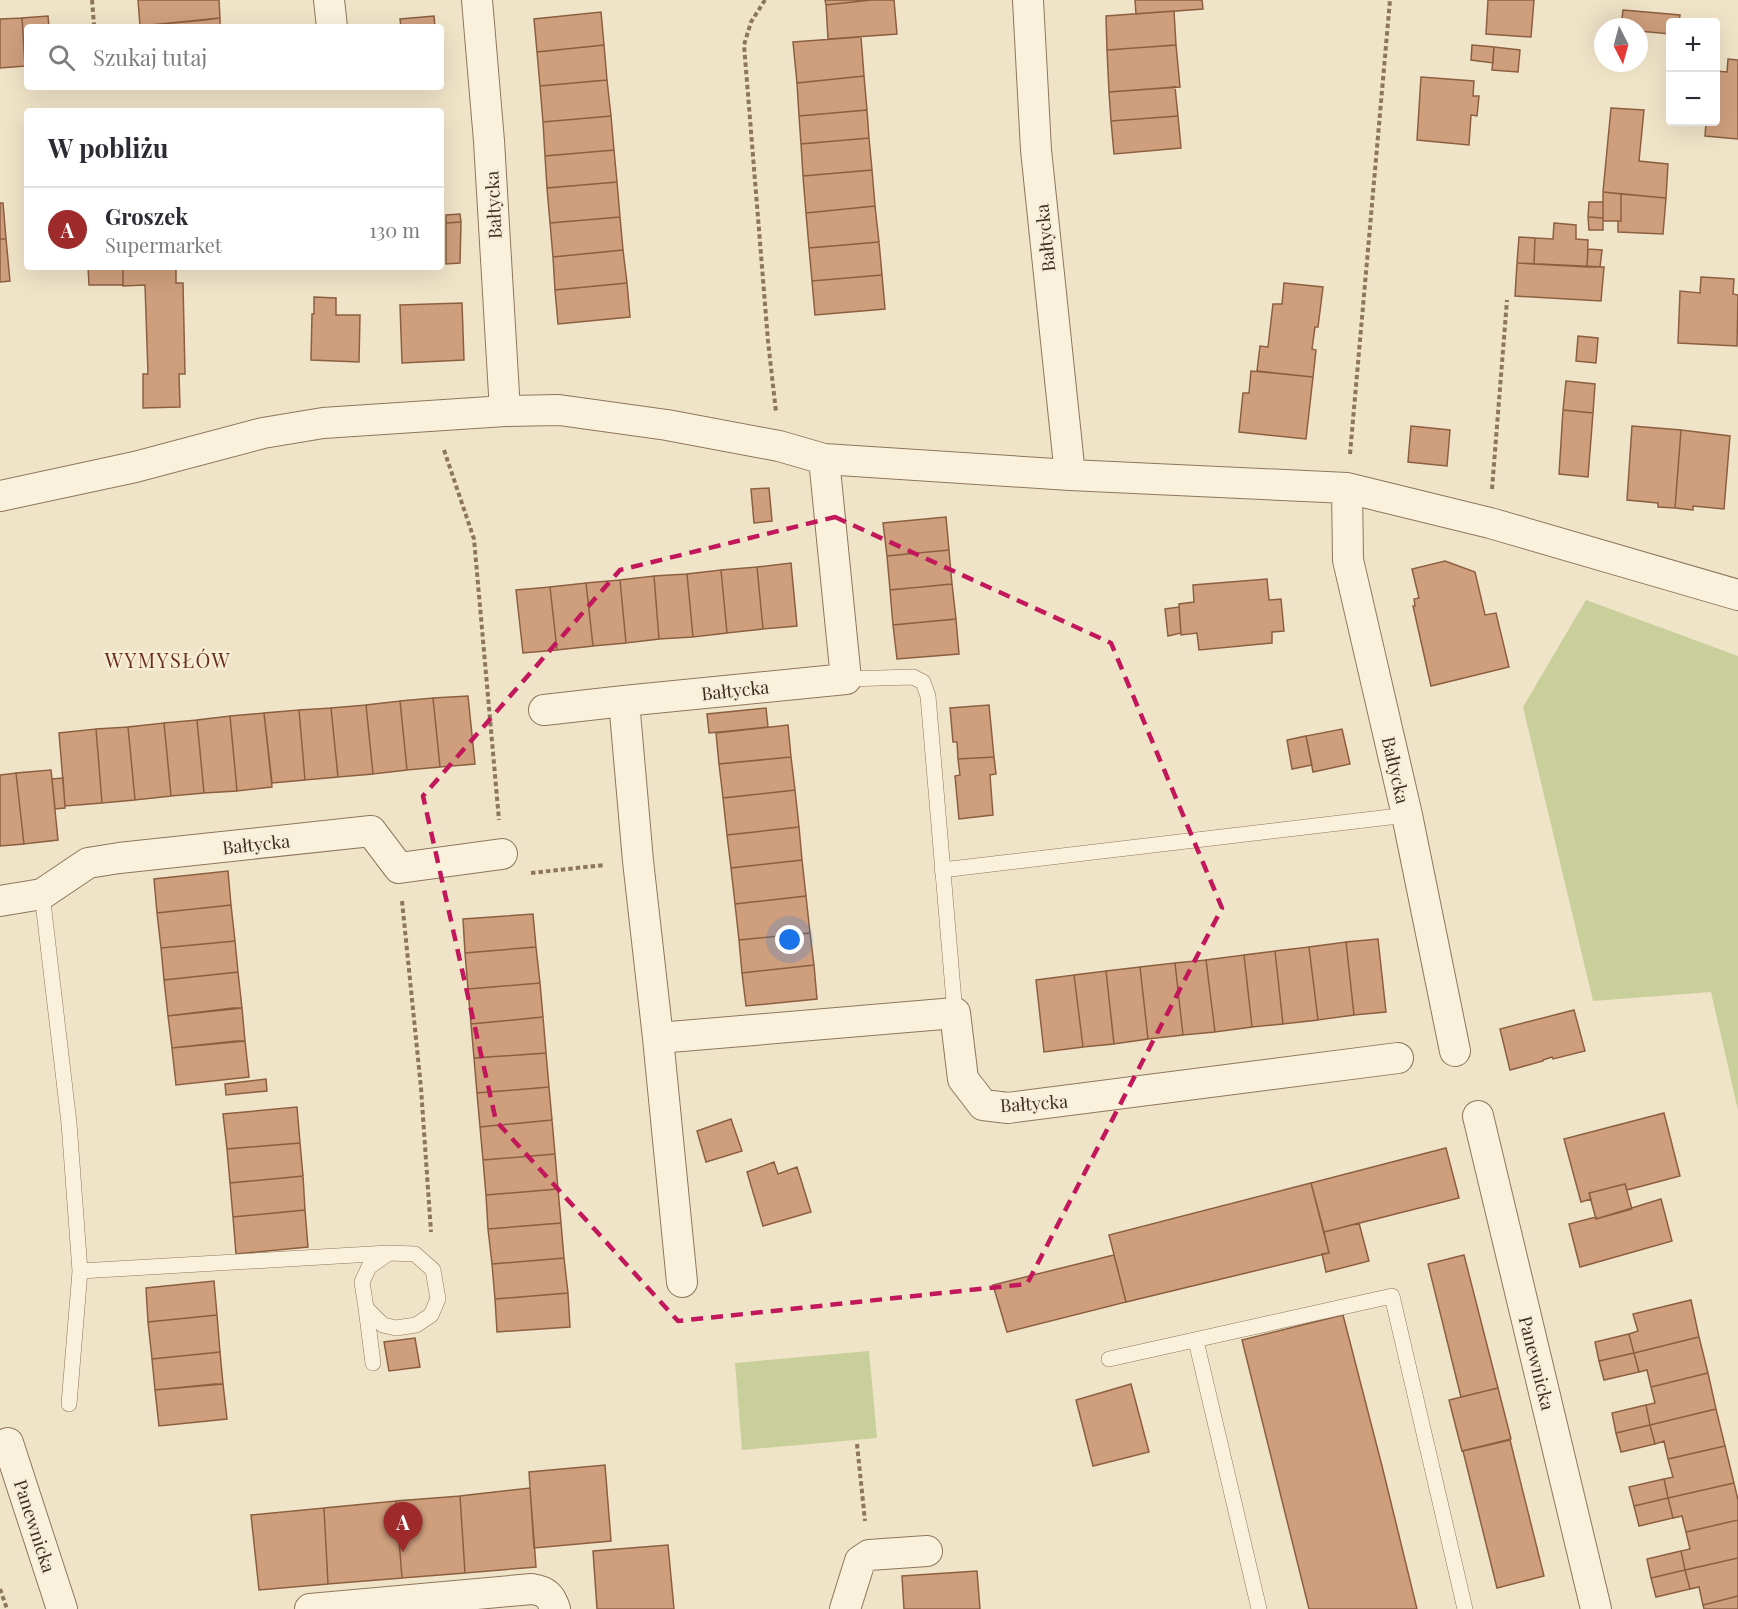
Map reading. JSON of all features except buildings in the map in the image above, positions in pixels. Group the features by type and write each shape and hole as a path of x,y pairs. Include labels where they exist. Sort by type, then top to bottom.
{"street":[{"path":"329,0 332,24"},
{"name":"Bałtycka","path":"477,0 489,141 505,411"},
{"name":"Bałtycka","path":"1028,0 1036,150 1070,475"},
{"path":"0,496 135,467 263,433 323,423 505,411 559,410 667,424 779,446 824,459 1070,475 1347,488 1490,523 1738,595"},
{"path":"824,459 846,679"},
{"name":"Bałtycka","path":"1347,488 1348,560 1407,815 1455,1051"},
{"name":"Bałtycka","path":"544,710 846,679"},
{"path":"624,701 638,861 682,1282"},
{"name":"Bałtycka","path":"0,901 42,894 88,863 371,831 399,868 502,854"},
{"path":"658,1038 956,1013"},
{"name":"Bałtycka","path":"956,1013 963,1079 983,1105 1008,1108 1398,1058"},
{"name":"Panewnicka","path":"1478,1116 1596,1609"},
{"name":"Panewnicka","path":"8,1443 62,1609"},
{"path":"845,1609 860,1561 869,1555 927,1551"},
{"path":"310,1609 532,1589 542,1590 550,1596 555,1609"}],"lane":[{"name":"Bałtycka","path":"846,679 913,676 923,682 928,696 956,1013"},
{"path":"942,870 1407,815"},
{"path":"42,894 69,1124 80,1271 69,1404"},
{"path":"80,1271 389,1253 415,1254 434,1270 438,1299 431,1315 416,1325 396,1328 383,1324 366,1308"},
{"path":"373,1363 362,1282 369,1267 389,1253"},
{"path":"1110,1359 1392,1296 1465,1609"},
{"path":"1196,1341 1259,1609"}],"path":[{"path":"92,0 94,24"},
{"path":"765,0 751,22 744,45 779,446"},
{"path":"1347,488 1390,0"},
{"path":"1490,523 1507,300"},
{"path":"433,416 474,539 505,876 638,861"},
{"path":"404,915 421,1088 434,1270"},
{"path":"0,1589 7,1609"}],"highlighted area":[{"path":"835,517 1111,643 1222,908 1027,1284 678,1321 496,1121 423,796 620,570"}],"green space":[{"path":"1586,600 1738,656 1738,1110 1711,992 1593,1001 1523,707"},
{"path":"869,1351 877,1438 742,1450 735,1363"}],"place":[{"name":"Groszek","path":"403,1552"}],"district":[{"name":"WYMYSŁÓW","path":"168,659"}]}
